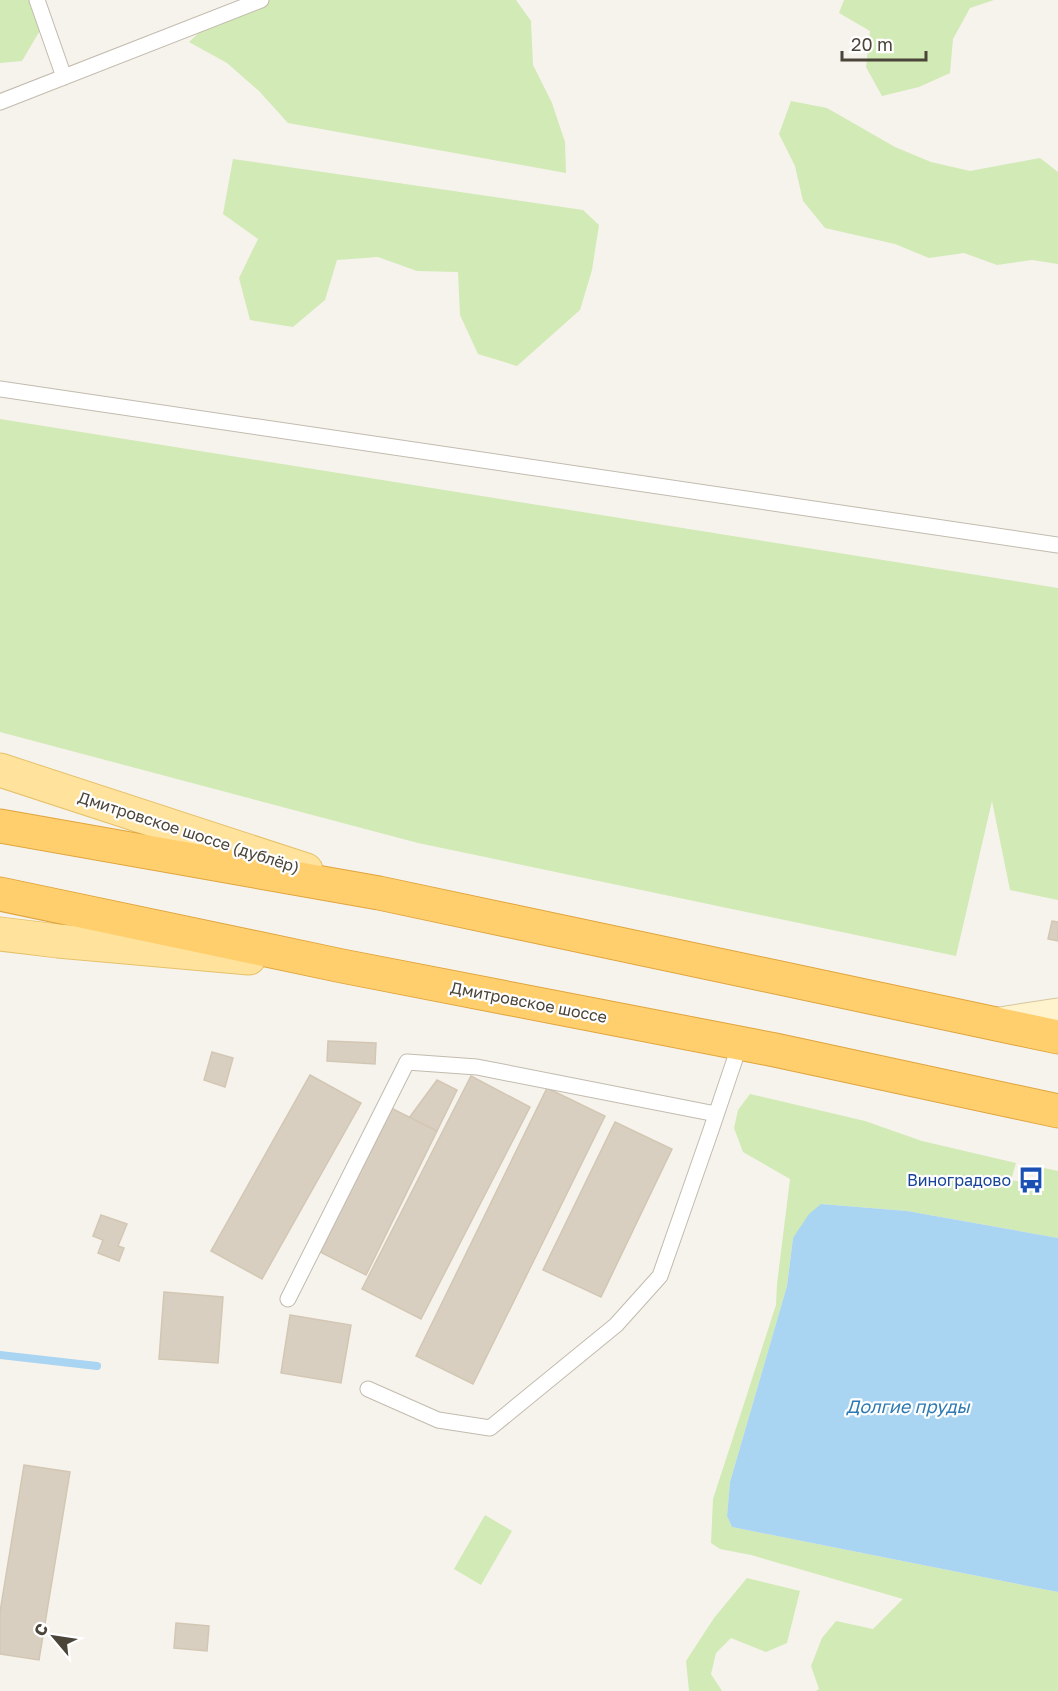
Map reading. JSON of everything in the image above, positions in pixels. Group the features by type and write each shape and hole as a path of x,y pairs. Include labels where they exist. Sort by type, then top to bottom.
{"highway":[{"path":"0,826 379,893 1058,1037"},
{"name":"Дмитровское шоссе","path":"0,894 342,966 740,1044 1058,1111"}],"main road":[{"name":"Дмитровское шоссе (дублёр)","path":"0,770 379,893"},
{"path":"0,934 342,966"}],"street":[{"path":"1000,1024 1058,1015"}],"lane":[{"path":"37,0 64,77"},
{"path":"0,102 261,0"},
{"path":"0,389 1058,545"},
{"path":"368,1389 438,1420 490,1428 616,1325 660,1276 740,1044"},
{"path":"288,1299 406,1062 477,1067 716,1114"}],"green space":[{"path":"0,0 32,0 42,27 22,61 0,63"},
{"path":"260,0 516,0 531,21 533,65 552,103 565,142 566,173 288,123 259,91 227,63 189,42 219,14"},
{"path":"844,0 994,0 970,8 953,39 950,73 919,87 882,96 866,67 870,31 839,13"},
{"path":"791,101 827,108 895,147 931,162 970,171 1040,158 1058,172 1058,264 1032,260 997,265 964,253 929,258 895,244 825,228 803,201 795,166 779,134"},
{"path":"233,159 583,210 599,225 592,270 580,310 517,366 478,354 460,315 458,272 417,271 378,257 337,260 325,300 293,327 250,320 239,278 258,239 223,214"},
{"path":"0,419 1058,588 1058,900 1010,890 992,801 956,956 418,843 0,732"},
{"path":"750,1094 865,1121 922,1141 1016,1163 1011,1180 1042,1185 1044,1168 1058,1171 1058,1238 907,1211 821,1204 793,1238 787,1286 730,1482 727,1516 732,1527 1058,1592 1058,1691 816,1691 819,1689 811,1666 822,1638 836,1621 873,1629 903,1599 751,1555 720,1549 711,1543 713,1499 776,1305 790,1179 743,1152 734,1128 738,1110"},
{"path":"485,1515 512,1531 481,1585 454,1569"},
{"path":"747,1578 800,1591 787,1643 766,1652 731,1638 716,1653 711,1674 722,1691 689,1691 686,1661 714,1618"}],"water":[{"name":"Долгие пруды","path":"821,1204 907,1211 1058,1238 1058,1592 732,1527 727,1516 730,1482 787,1286 793,1238 809,1214"}],"building":[{"path":"1052,921 1058,922 1058,941 1048,939"},
{"path":"328,1041 376,1043 375,1064 327,1061"},
{"path":"212,1052 233,1058 225,1087 204,1080"},
{"path":"310,1075 361,1103 262,1279 211,1251"},
{"path":"471,1076 530,1107 421,1319 362,1289"},
{"path":"437,1080 457,1090 437,1131 409,1118"},
{"path":"547,1088 605,1116 473,1384 416,1356"},
{"path":"391,1108 437,1131 366,1275 320,1252"},
{"path":"615,1122 672,1149 601,1297 543,1270"},
{"path":"101,1215 127,1224 118,1246 124,1248 119,1261 98,1253 103,1240 93,1236"},
{"path":"164,1292 223,1297 218,1363 159,1359"},
{"path":"290,1315 351,1325 341,1383 281,1373"},
{"path":"24,1465 70,1472 39,1660 0,1654 0,1612"},
{"path":"176,1623 209,1626 207,1651 174,1648"}],"waterway":[{"path":"0,1355 97,1366"}],"place":[{"name":"Виноградово","path":"1031,1180"}]}
